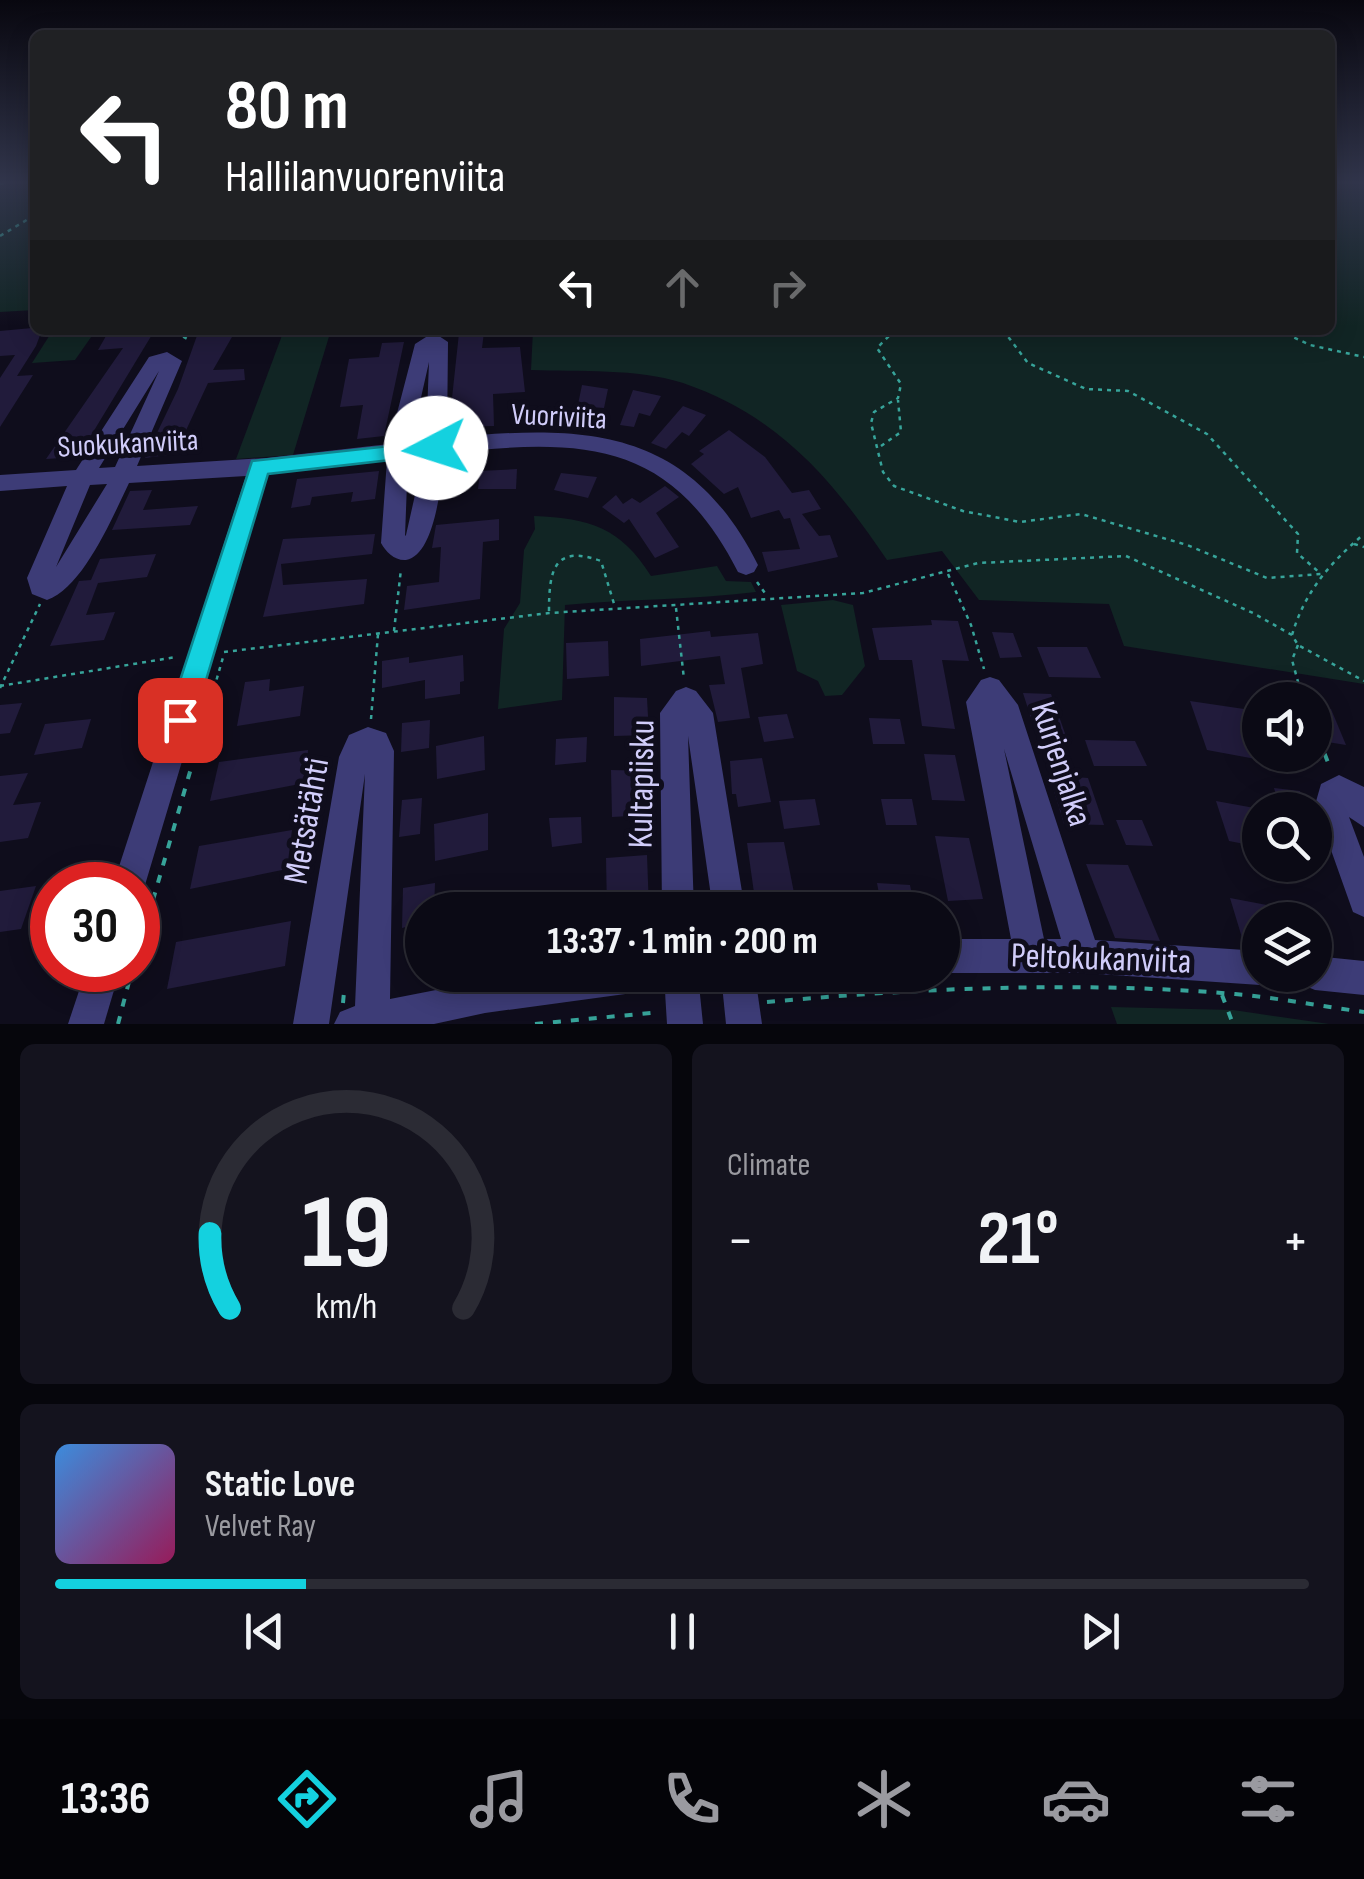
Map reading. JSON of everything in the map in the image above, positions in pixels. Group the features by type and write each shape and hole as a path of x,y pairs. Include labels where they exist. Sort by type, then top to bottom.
{"street":[{"path":"439,342 436,448 417,540 403,550 393,543 398,452 424,344 439,342"},
{"path":"156,361 173,361 123,474 65,574 47,590 41,587 39,578 82,476 156,361"},
{"name":"Vuoriviita","path":"259,467 436,448 564,442 607,446 646,458 684,480 732,532 746,565"},
{"path":"137,862 213,653 259,467"},
{"name":"Suokukanviita","path":"0,483 259,467"},
{"name":"Kurjenjalka","path":"1031,955 980,702 990,689 1004,705 1083,956"},
{"name":"Kultapiisku","path":"678,892 674,714 686,700 699,712 726,892"},
{"name":"Metsätähti","path":"314,1010 353,757 359,745 368,740 380,750 368,1014"},
{"path":"1364,812 1354,797 1339,790 1331,794 1330,805 1364,901"},
{"name":"Peltokukanviita","path":"960,956 1083,956 1242,967"},
{"path":"1332,977 1362,984"},
{"path":"86,1024 95,992"},
{"path":"368,1014 515,992"},
{"path":"682,992 684,1017"}],"path":[{"path":"180,335 189,340"},
{"path":"880,447 901,432 901,384 877,348 890,335"},
{"path":"1007,335 1028,363 1086,389 1128,391 1207,434 1298,534 1297,553 1321,574"},
{"path":"1289,335 1310,345 1364,357"},
{"path":"898,398 874,412 870,423 880,447 883,472 894,486 963,512 1020,522 1081,514 1187,545 1267,578 1321,574"},
{"path":"1292,635 1300,600 1321,574 1364,534"},
{"path":"1353,544 1364,547"},
{"path":"394,632 403,550"},
{"path":"549,612 549,574 555,562 564,556 587,555 601,561 616,607"},
{"path":"0,687 65,673 549,612 676,608 862,592 948,574 978,563 1126,556 1253,612 1292,635 1298,646 1364,681"},
{"path":"746,565 768,598"},
{"path":"948,574 972,625 990,689"},
{"path":"0,687 47,590"},
{"path":"676,608 686,700"},
{"path":"368,740 378,634"},
{"path":"1298,646 1292,660 1298,682"},
{"path":"160,864 213,653"},
{"path":"1332,772 1339,790"},
{"path":"741,1001 966,988 1222,993 1364,1012"},
{"path":"118,1024 126,992"},
{"path":"1222,993 1233,1024"},
{"path":"314,1010 368,1014"},
{"path":"535,1024 596,1015 684,1017"}],"green space":[{"path":"0,230 30,230 30,310 0,312"},
{"path":"1335,230 1364,230 1364,684 1124,646 1109,604 979,600 942,551 887,560 824,477 775,432 717,397 683,383 647,375 531,370 533,335 1335,335"},
{"path":"50,335 92,335 75,360 32,363"},
{"path":"282,335 329,335 293,455 236,459"},
{"path":"534,516 572,519 616,536 651,576 717,566 726,581 751,582 756,592 565,605 562,700 498,709 504,629 520,603 524,550 535,529"},
{"path":"833,600 853,605 865,666 842,695 825,696 818,681 797,671 781,605"},
{"path":"1111,1007 1233,1010 1329,1024 1117,1024"}],"building":[{"path":"30,328 30,335 40,335 17,376 33,375 0,427 0,378 15,355 0,356 0,331"},
{"path":"152,335 78,457 46,459 123,348 98,350 106,336"},
{"path":"197,335 233,335 213,370 244,369 245,380 208,383 175,454 145,458 178,389"},
{"path":"459,335 484,335 482,348 520,347 525,392 493,394 494,426 456,427 452,398"},
{"path":"404,342 384,436 357,439 363,405 340,407 349,359 379,357 382,343"},
{"path":"582,385 608,389 604,408 591,407 588,419 575,419"},
{"path":"633,390 661,396 650,416 639,413 634,427 620,425"},
{"path":"683,406 706,415 689,436 682,432 666,449 651,443"},
{"path":"729,430 765,457 792,493 809,490 821,509 802,514 819,536 830,535 838,557 768,572 762,552 800,549 790,518 784,519 779,510 751,518 738,487 724,494 691,464 704,454 699,451"},
{"path":"517,469 516,489 478,489 480,471"},
{"path":"379,471 375,499 351,502 353,492 312,497 310,505 291,508 297,479"},
{"path":"561,473 597,477 588,498 554,490"},
{"path":"665,486 679,497 656,513 679,547 655,558 629,519 624,523 602,507 616,495 623,504 632,498 640,503"},
{"path":"152,490 143,510 198,506 190,525 112,530 130,491"},
{"path":"499,519 499,540 483,542 480,599 404,610 407,586 439,582 441,547 432,548 436,525"},
{"path":"375,534 372,554 281,564 283,585 367,579 364,604 263,617 283,539"},
{"path":"156,554 147,577 98,583 86,615 115,612 104,640 50,646 79,581 91,580 100,559"},
{"path":"931,620 958,621 969,661 942,660 955,729 922,726 912,660 879,660 872,628 932,625"},
{"path":"710,631 711,637 758,633 763,664 741,668 750,718 718,722 709,685 725,684 720,656 641,666 640,639"},
{"path":"992,632 1013,633 1022,657 1000,658"},
{"path":"608,641 609,676 567,679 566,643"},
{"path":"1037,647 1087,647 1101,678 1049,677"},
{"path":"463,655 460,694 425,699 425,680 382,688 382,661 409,657 409,663"},
{"path":"270,679 269,691 304,686 300,716 237,726 245,682"},
{"path":"1023,693 1051,694 1067,739 1038,740"},
{"path":"614,697 647,698 649,735 614,736"},
{"path":"1190,701 1242,709 1242,756 1207,750"},
{"path":"22,703 10,733 0,734 0,705"},
{"path":"1332,711 1346,745 1332,743"},
{"path":"787,714 794,738 764,742 758,717"},
{"path":"869,718 900,719 905,744 873,744"},
{"path":"91,719 82,748 34,755 45,724"},
{"path":"430,720 429,748 401,752 402,723"},
{"path":"484,736 485,770 437,779 436,746"},
{"path":"587,737 586,762 555,765 556,739"},
{"path":"1085,740 1135,741 1147,766 1094,766"},
{"path":"308,750 305,783 210,801 219,762"},
{"path":"924,754 955,755 965,801 932,800"},
{"path":"762,758 771,802 738,807 736,794 732,794 730,761"},
{"path":"611,770 648,771 648,815 612,817"},
{"path":"28,773 13,805 41,802 28,838 0,842 0,776"},
{"path":"1049,775 1088,778 1104,825 1064,824"},
{"path":"1274,788 1300,792 1275,792"},
{"path":"422,798 420,834 399,837 402,800"},
{"path":"815,799 820,825 784,829 779,801"},
{"path":"881,799 912,799 917,825 886,825"},
{"path":"1216,801 1242,806 1242,844 1229,841"},
{"path":"488,813 488,850 435,861 434,824"},
{"path":"581,817 582,843 552,847 549,818"},
{"path":"1116,820 1142,820 1153,846 1126,845"},
{"path":"292,830 287,869 190,889 199,846"},
{"path":"935,836 969,838 983,899 960,900 960,892 946,892"},
{"path":"784,842 794,892 754,892 747,843"},
{"path":"647,855 648,892 607,892 606,858"},
{"path":"1086,864 1128,865 1160,941 1115,938"},
{"path":"435,883 435,892 405,892 402,928 403,888"},
{"path":"877,883 910,885 911,892 879,892"},
{"path":"30,887 30,903 21,929 0,932 0,891"},
{"path":"1230,898 1251,902 1242,902 1242,938"},
{"path":"291,921 285,966 167,989 176,942"}],"route":[{"path":"180,720 259,467 436,448"}]}
